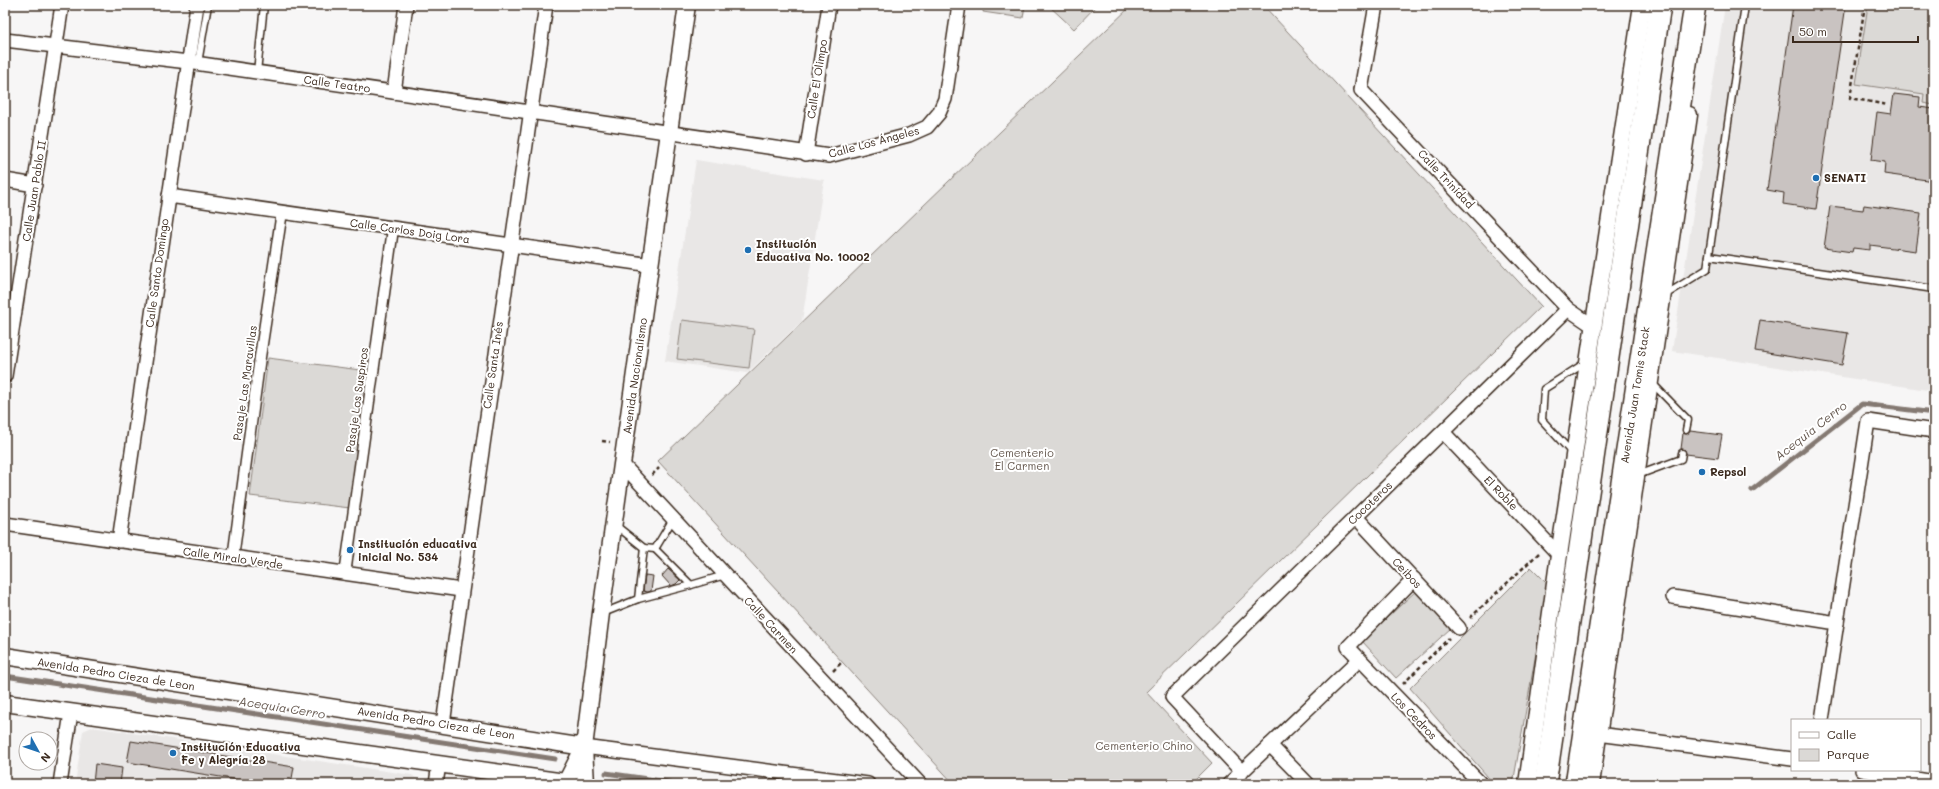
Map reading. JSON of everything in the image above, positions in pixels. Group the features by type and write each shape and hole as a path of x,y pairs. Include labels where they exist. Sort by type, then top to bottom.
{"main road":[{"path":"1545,784 1660,5"},
{"name":"Avenida Juan Tomis Stack","path":"1576,784 1695,5"}],"street":[{"name":"Calle Juan Pablo II","path":"5,376 10,316 35,185 62,5"},
{"name":"Calle Santo Domingo","path":"119,541 168,196 193,63 197,5"},
{"path":"394,92 406,5"},
{"name":"Calle Santa Inés","path":"442,724 460,590 546,5"},
{"name":"Avenida Nacionalismo","path":"584,747 601,613 687,5"},
{"name":"Calle El Olimpo","path":"806,154 829,5"},
{"name":"Calle Los Ángeles","path":"669,133 806,154 829,156 909,135 927,127 939,114 945,99 959,5"},
{"name":"Calle Trinidad","path":"1376,5 1361,90 1568,309 1593,326"},
{"path":"1528,784 1554,549 1574,455 1642,5"},
{"name":"Avenida Juan Tomis Stack","path":"1591,784 1705,5"},
{"name":"Calle Teatro","path":"5,40 193,63 669,133"},
{"path":"5,180 35,185"},
{"name":"Calle Carlos Doig Lora","path":"168,196 651,265"},
{"name":"Pasaje Las Maravillas","path":"233,558 260,357 282,212"},
{"name":"Pasaje Los Suspiros","path":"345,574 393,229"},
{"name":"Cocoteros","path":"1242,772 1172,697 1568,309"},
{"path":"1822,719 1868,421 1934,431"},
{"name":"El Roble","path":"1443,432 1554,549"},
{"name":"Calle Carmen","path":"623,465 920,784"},
{"name":"Ceibos","path":"1356,517 1459,628"},
{"name":"Calle Miralo Verde","path":"5,524 460,590"},
{"name":"Los Cedros","path":"1414,579 1348,647 1480,784"},
{"path":"1674,597 1837,623"},
{"name":"Avenida Pedro Cieza de Leon","path":"5,656 584,747 868,784"},
{"path":"1229,784 1359,660"},
{"path":"5,703 565,783 585,784 584,747"},
{"path":"60,784 71,712"},
{"path":"1598,734 1791,759"},
{"path":"1270,745 1308,784"},
{"path":"565,783 584,747"},
{"path":"436,784 439,764"},
{"path":"1868,771 1934,782"}],"lane":[{"path":"193,63 208,5"},
{"path":"257,72 264,5"},
{"path":"1662,297 1707,269 1745,5"},
{"path":"1709,256 1934,289"},
{"path":"1574,455 1542,420 1544,389 1588,362"},
{"path":"1650,380 1688,420 1686,430"},
{"path":"1636,475 1681,459 1682,453"},
{"path":"655,549 673,519"},
{"path":"614,524 644,548 655,549 692,585"},
{"path":"638,599 644,548"},
{"path":"601,613 638,599 726,576"}],"path":[{"path":"1865,5 1850,98 1888,105"},
{"path":"1392,694 1459,628 1554,549"}],"shaded area":[{"name":"SENATI","path":"1725,5 1934,5 1934,391 1672,351"},
{"name":"Institución Educativa No. 10002","path":"696,160 824,180 802,321 747,373 665,361"},
{"name":"Institución Educativa Fe y Alegría 28","path":"92,727 412,775 423,784 75,784 83,731"}],"green space":[{"path":"984,5 1025,5 1023,18 983,12"},
{"path":"1048,5 1097,5 1074,29"},
{"name":"Cementerio El Carmen","path":"1132,5 1263,5 1541,306 1146,692 1212,763 1191,784 954,784 658,461"},
{"path":"1868,5 1934,5 1934,105 1923,103 1924,94 1856,84"},
{"path":"682,320 754,329 749,368 677,359"},
{"path":"268,358 368,371 350,508 250,496"},
{"path":"1531,567 1548,584 1513,784 1494,784 1410,688"},
{"path":"1417,590 1451,628 1396,678 1362,641"}],"building":[{"path":"1793,5 1846,5 1816,209 1783,204 1784,193 1767,190"},
{"path":"1894,94 1920,97 1919,107 1934,109 1934,181 1884,174 1885,162 1871,160 1877,112 1891,114"},
{"path":"1864,205 1921,213 1916,251 1870,245 1870,250 1853,248 1852,252 1824,248 1830,206 1863,210"},
{"path":"1760,320 1848,333 1842,365 1755,351"},
{"path":"1690,431 1722,435 1718,458 1686,454 1685,450 1681,449 1683,433 1687,434"},
{"path":"668,569 680,580 671,586 662,576"},
{"path":"645,575 653,576 651,591 648,592 643,591"},
{"path":"131,741 294,767 291,784 264,784 127,762"},
{"path":"95,764 122,768 120,784 93,784"}],"waterway":[{"name":"Acequia Cerro","path":"1752,490 1862,404 1934,413"},
{"name":"Acequia Cerro","path":"5,676 555,759"},
{"name":"Acequia Cerro","path":"606,773 682,784"}],"place":[{"name":"SENATI","path":"1816,178"},
{"name":"Institución Educativa No. 10002","path":"748,250"},
{"name":"Repsol","path":"1702,472"},
{"name":"Institución educativa inicial No. 534","path":"350,550"},
{"name":"Institución Educativa Fe y Alegría 28","path":"173,753"}],"park label":[{"name":"Cementerio Chino","path":"1144,746"}]}
